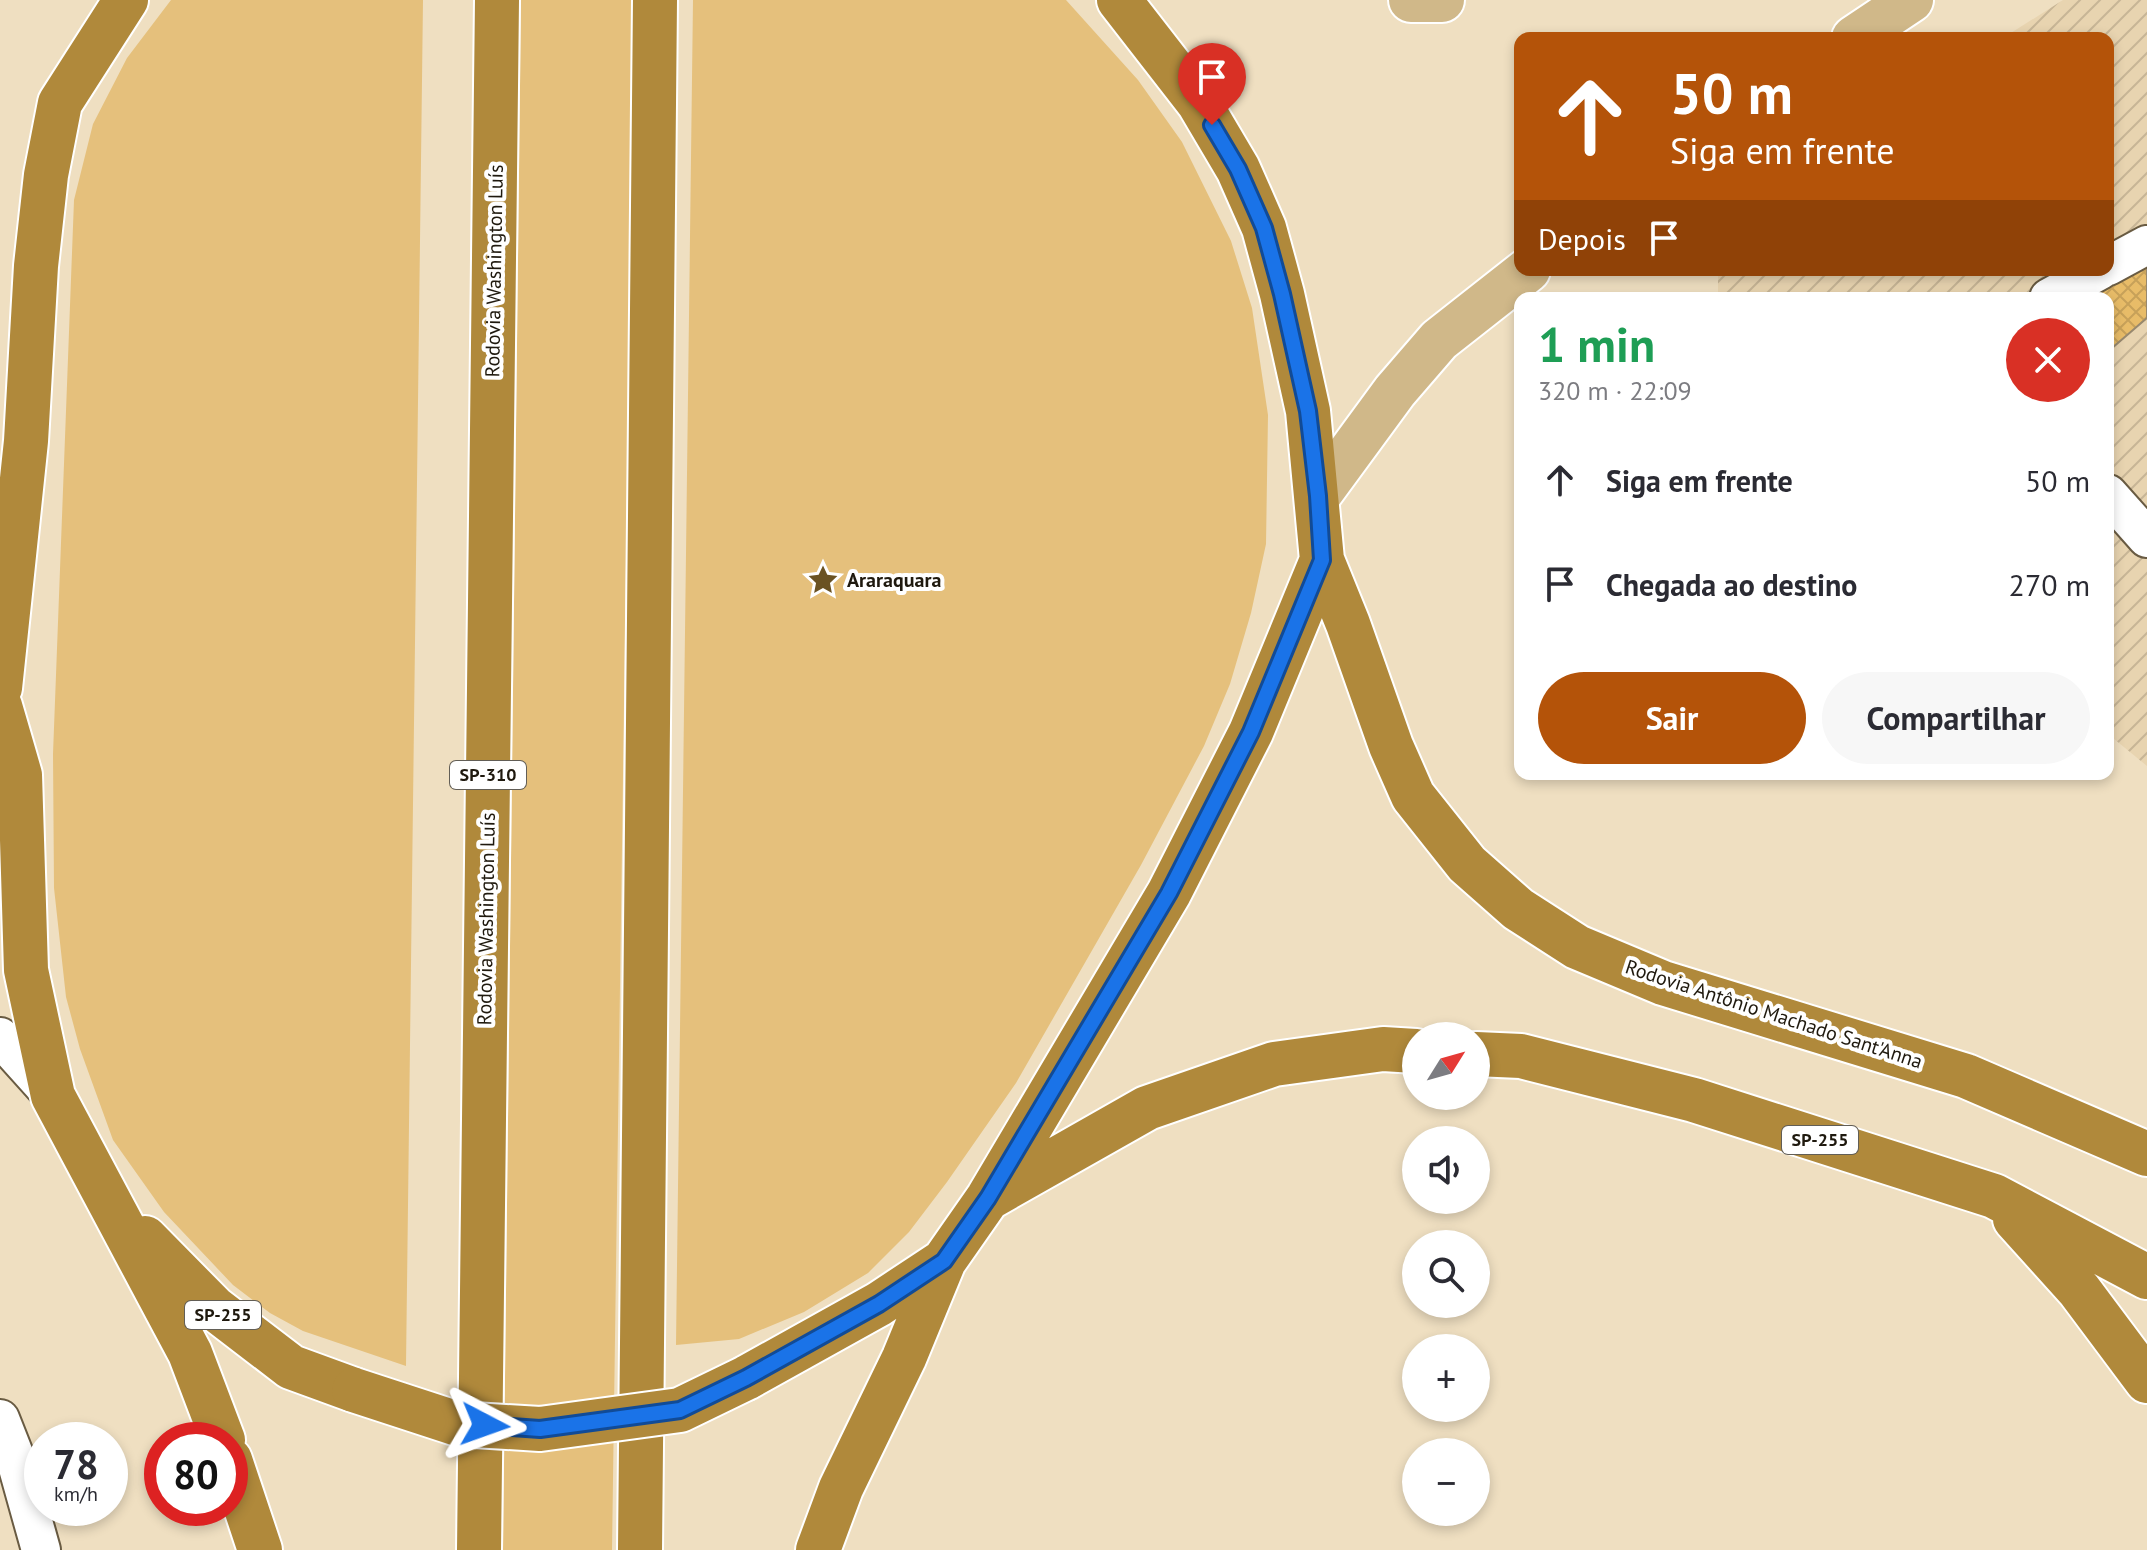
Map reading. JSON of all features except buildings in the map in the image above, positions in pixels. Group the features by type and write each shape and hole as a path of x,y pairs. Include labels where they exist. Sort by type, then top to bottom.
{"highway":[{"path":"0,688 26,441 36,266 46,175 60,103 126,0"},
{"name":"Rodovia Washington Luís","path":"479,1550 497,0"},
{"path":"640,1550 655,0"},
{"name":"SP-255","path":"0,706 26,970 53,1096 114,1209 214,1308 291,1367 458,1424 540,1429 680,1410 746,1378 879,1304 944,1261 988,1198 1169,893 1251,732 1322,560 1308,411 1264,228 1238,169 1199,103 1119,0"},
{"path":"0,526 8,632"},
{"name":"Rodovia Antônio Machado Sant'Anna","path":"1322,560 1391,746 1413,796 1467,864 1518,909 1577,947 1663,983 1966,1076 2147,1154"},
{"name":"SP-255","path":"988,1198 1147,1108 1175,1098 1274,1064 1383,1049 1402,1050"},
{"name":"SP-255","path":"1490,1055 1521,1056 1694,1100 1994,1196 2147,1277"},
{"path":"1994,1196 2079,1290 2147,1381"},
{"path":"114,1209 190,1353 216,1422"},
{"path":"818,1550 841,1488 904,1358 944,1261"},
{"path":"248,1514 260,1550"}],"main road":[{"path":"1411,0 1442,0"},
{"path":"1863,32 1911,0"},
{"path":"1318,496 1395,391 1439,340 1520,276"}],"street":[{"path":"2114,263 2147,245"},
{"path":"2060,292 2089,276"},
{"path":"2114,501 2147,538"},
{"path":"0,1037 53,1096"},
{"path":"0,1419 15,1457 41,1550"}],"shaded area":[{"path":"171,0 423,0 406,1366 303,1331 270,1313 233,1285 164,1212 113,1140 80,1049 66,997 54,888 53,754 74,200 93,124 127,58"},
{"path":"521,0 634,0 612,1550 503,1550"},
{"path":"693,0 1066,0 1138,80 1182,142 1231,241 1252,308 1268,415 1266,544 1251,613 1230,684 1204,746 1141,865 1016,1083 909,1232 868,1273 804,1312 739,1339 676,1345"},
{"path":"2063,0 2147,0 2147,766 2114,739 2114,292 1718,292 1718,276 2114,276 2114,32 2012,32"}],"place":[{"name":"Araraquara","path":"823,580"}],"route":[{"path":"485,1425 540,1429 680,1410 746,1378 879,1304 944,1261 988,1198 1169,893 1251,732 1322,560 1308,411 1282,294 1264,228 1238,169 1212,125"}]}
